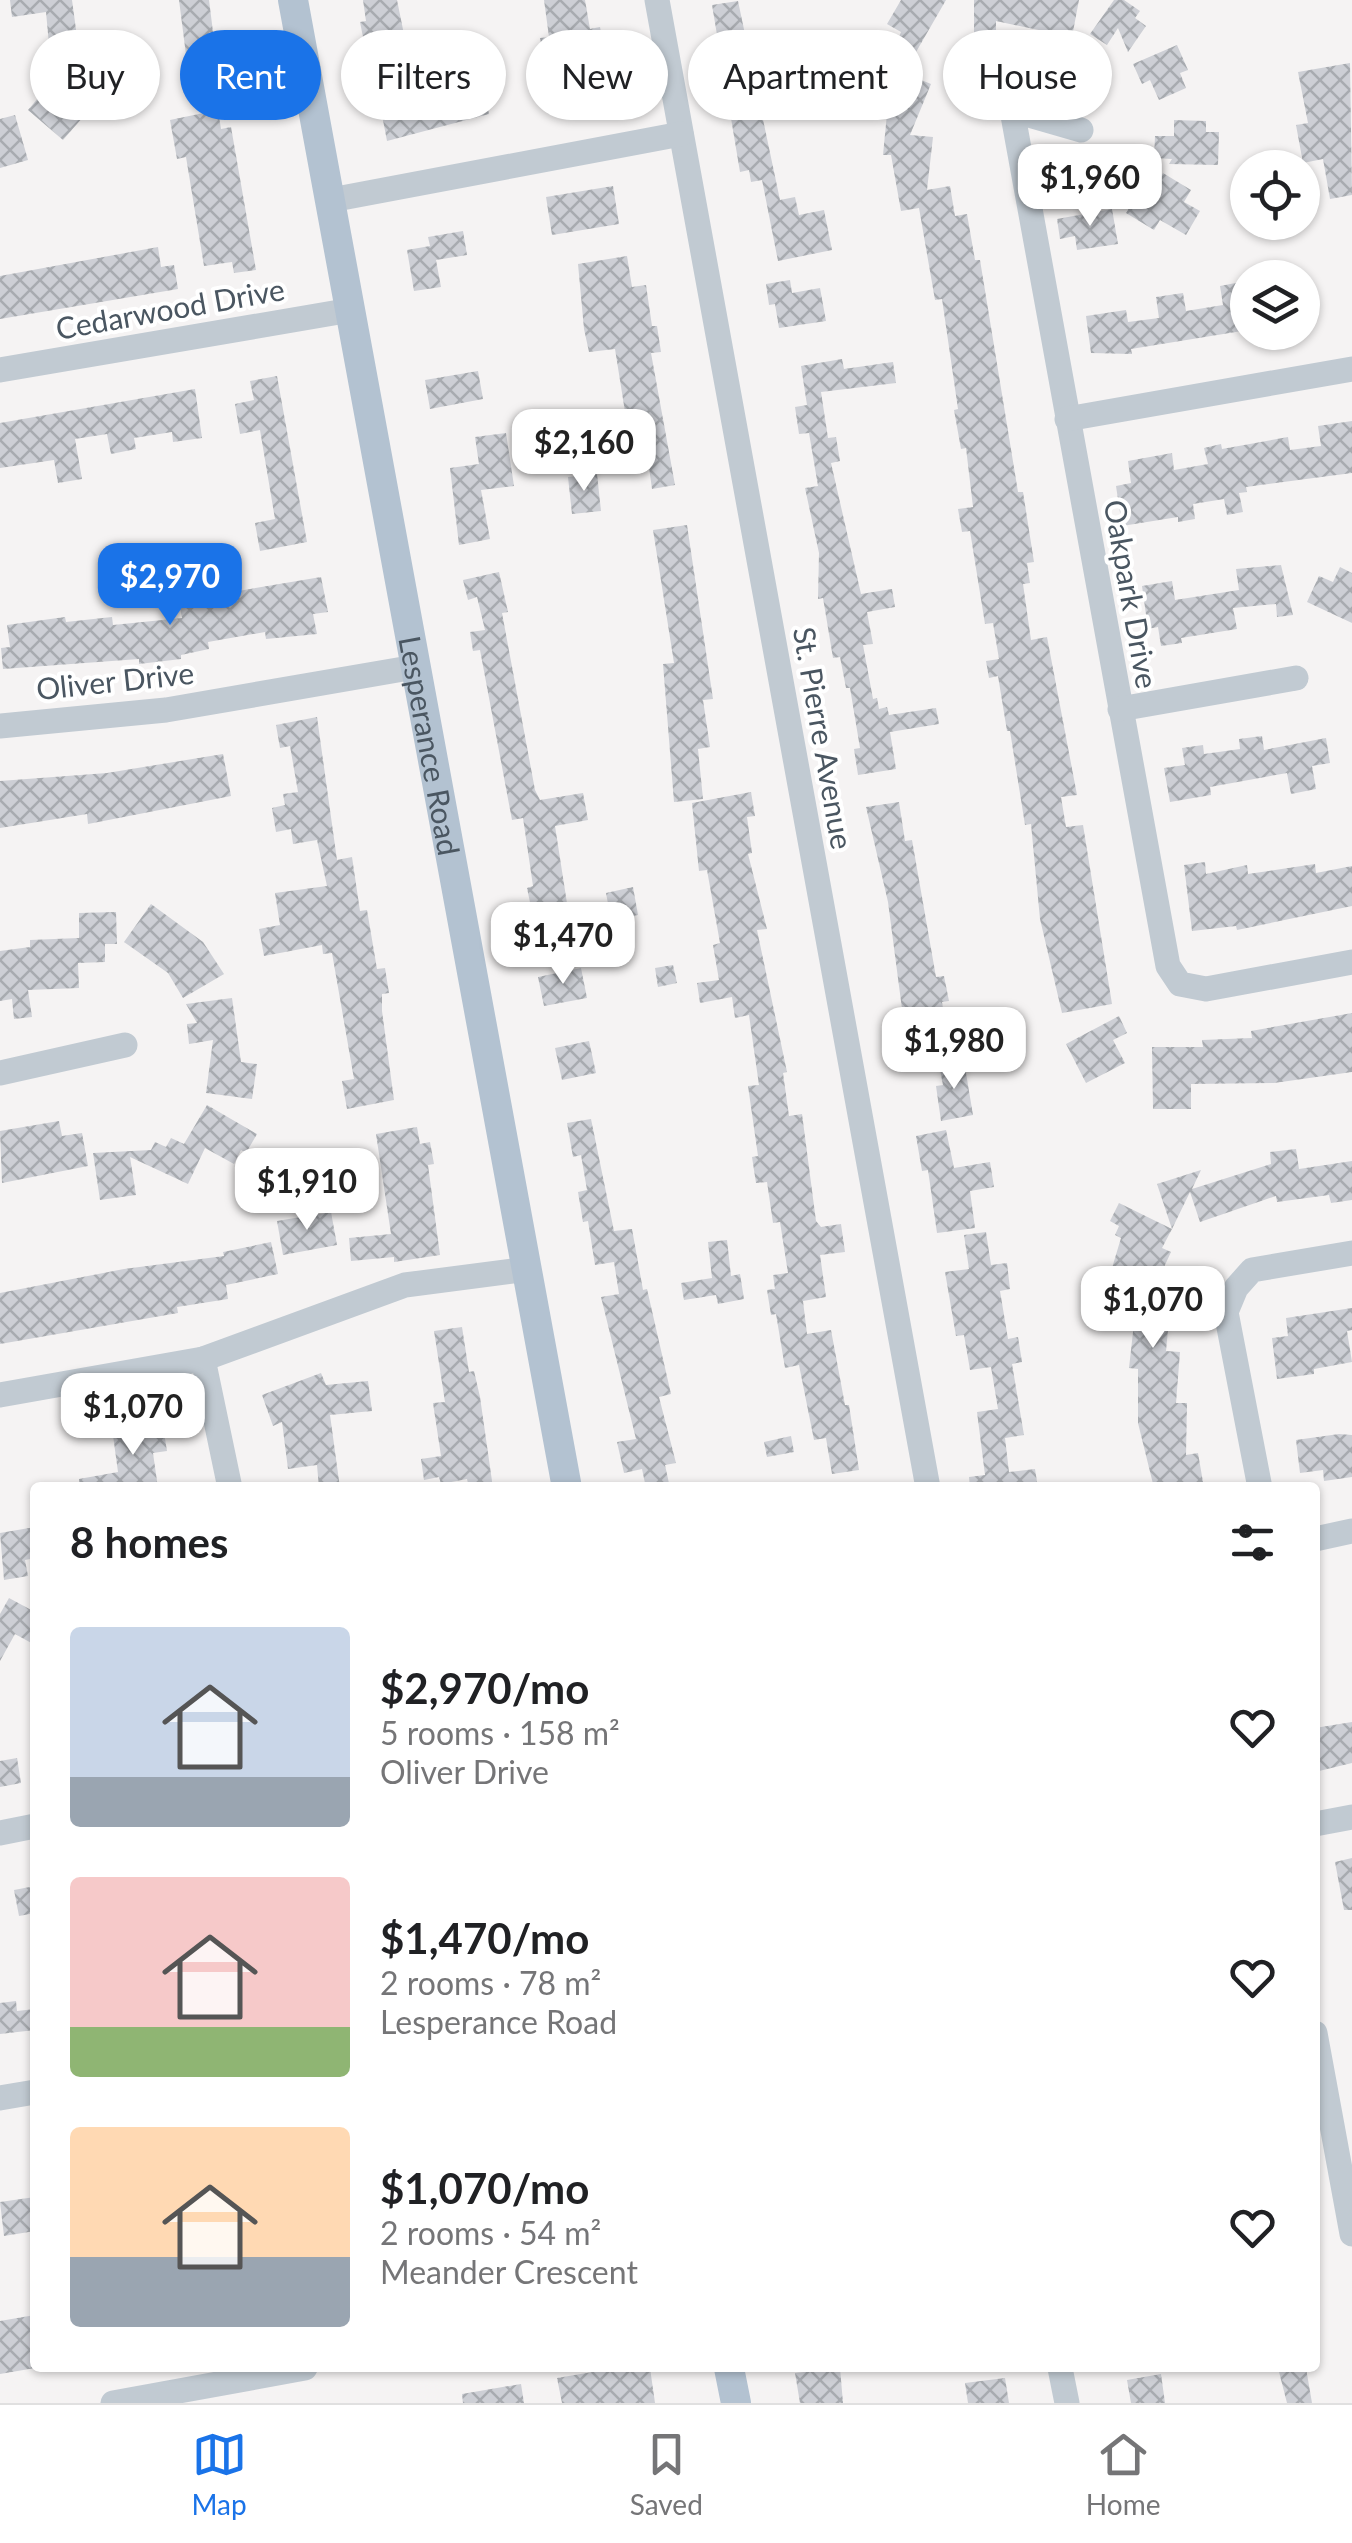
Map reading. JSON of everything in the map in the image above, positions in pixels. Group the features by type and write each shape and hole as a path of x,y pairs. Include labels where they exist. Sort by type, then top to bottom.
{"main road":[{"name":"Lesperance Road","path":"293,0 566,1482"},
{"path":"731,2372 736,2403"}],"street":[{"name":"St. Pierre Avenue","path":"657,0 927,1482"},
{"name":"Oakpark Drive","path":"1080,130 1012,110 1168,966 1180,984 1206,989 1352,962"},
{"path":"331,200 680,134"},
{"name":"Cedarwood Drive","path":"0,370 350,310"},
{"path":"1068,419 1352,369"},
{"name":"Oliver Drive","path":"0,726 166,710 415,667"},
{"path":"1120,709 1296,678"},
{"path":"0,1073 125,1045"},
{"path":"1259,1482 1226,1312 1236,1288 1252,1270 1352,1252"},
{"path":"0,1395 202,1359 405,1285 528,1269"},
{"path":"202,1359 229,1482"},
{"path":"1320,1537 1352,1531"},
{"path":"1320,1823 1352,1817"},
{"path":"0,1833 30,1827"},
{"path":"1320,2060 1352,2234"},
{"path":"0,2098 30,2093"},
{"path":"113,2403 283,2372"},
{"path":"1061,2372 1067,2403"}],"building":[{"path":"10,0 72,0 76,30 48,30 46,12 12,17"},
{"path":"179,0 209,0 213,30 183,30"},
{"path":"363,0 397,0 403,30 362,30 360,22 366,21"},
{"path":"544,0 585,0 590,29 601,30 548,30"},
{"path":"901,0 946,0 923,40 923,30 898,30 887,24"},
{"path":"974,0 1079,0 1073,30 1039,30 996,21 996,30 974,30"},
{"path":"1114,0 1124,0 1140,11 1135,18 1146,26 1128,52 1118,28 1112,37 1112,30 1093,30"},
{"path":"738,1 744,30 716,30 712,5"},
{"path":"1177,45 1188,70 1180,73 1186,88 1159,100 1150,80 1142,84 1133,64"},
{"path":"1350,63 1352,195 1330,199 1320,150 1301,150 1296,125 1308,123 1298,72"},
{"path":"923,81 931,84 923,103"},
{"path":"15,115 28,160 0,168 0,119"},
{"path":"40,120 80,120 63,140"},
{"path":"170,120 220,120 221,129 231,127 256,270 234,273 232,262 204,266 186,157 177,159"},
{"path":"383,120 466,120 387,141"},
{"path":"731,120 763,120 780,200 795,197 799,215 824,210 832,250 778,261 762,180 751,182 749,170 740,172"},
{"path":"886,120 916,120 910,135 933,137 927,190 950,186 955,216 967,214 975,260 980,260 1018,492 1023,492 1034,562 1027,563 1030,583 1023,584 1031,640 1047,637 1077,795 1061,797 1066,827 1083,825 1112,1004 1062,1013 1040,919 1031,824 1025,825 998,676 989,678 986,661 999,659 993,623 985,624 970,531 962,532 958,509 973,507 966,448 961,449 954,410 958,409 942,299 935,300 919,208 901,211 891,155 883,155"},
{"path":"1174,120 1206,121 1206,132 1219,132 1218,165 1169,164 1172,159 1154,158 1155,136 1174,136"},
{"path":"1163,173 1191,190 1184,202 1200,211 1186,235 1160,220 1154,230 1126,213 1138,193 1148,199"},
{"path":"613,186 619,224 552,235 546,197"},
{"path":"1112,209 1118,244 1077,250 1075,236 1060,239 1057,219"},
{"path":"463,231 467,255 436,260 441,287 414,291 407,250 430,246 428,237"},
{"path":"158,247 161,267 174,265 178,289 0,319 0,276"},
{"path":"627,256 632,287 646,285 652,326 657,326 661,352 651,353 675,485 652,489 648,460 633,462 615,349 589,352 584,329 578,264"},
{"path":"790,280 792,293 820,288 826,321 779,328 775,304 769,305 766,284"},
{"path":"1230,284 1230,333 1131,349 1132,354 1091,353 1086,316 1126,310 1128,322 1159,318 1156,297 1183,293 1186,311 1223,305 1220,286"},
{"path":"842,359 844,369 893,362 896,383 821,392 828,438 836,437 840,461 831,463 861,594 892,589 895,607 867,612 873,644 863,645 873,699 877,698 879,709 887,707 889,715 936,708 939,724 890,732 896,769 858,775 854,749 860,748 850,688 846,688 840,657 833,658 823,598 818,599 819,553 805,488 818,486 809,433 799,434 795,407 807,405 801,366"},
{"path":"478,371 483,399 430,409 425,380"},
{"path":"277,376 307,542 260,551 255,523 275,519 260,430 240,434 235,404 254,400 250,381"},
{"path":"195,389 202,438 173,442 172,432 134,438 136,449 111,454 107,434 75,439 82,479 58,483 54,460 0,468 0,423"},
{"path":"1352,421 1352,473 1246,487 1247,492 1239,493 1243,512 1227,515 1224,499 1193,504 1195,519 1178,522 1178,517 1122,526 1116,486 1131,483 1128,461 1172,453 1174,470 1208,464 1204,448 1221,444 1222,449 1288,437 1290,450 1321,446 1318,426"},
{"path":"506,433 514,486 481,490 490,539 459,545 450,468 479,464 475,437"},
{"path":"597,474 601,511 572,514 568,477"},
{"path":"687,525 713,699 703,700 710,747 698,749 703,799 674,802 663,664 674,663 653,530"},
{"path":"1281,565 1293,615 1277,617 1276,604 1233,608 1237,629 1181,638 1182,643 1161,646 1158,627 1148,629 1142,586 1172,581 1175,600 1239,590 1236,569"},
{"path":"1340,567 1352,573 1352,623 1307,602 1319,576 1333,582"},
{"path":"499,572 508,612 502,613 535,790 540,800 583,793 588,820 555,826 571,929 537,936 527,888 533,886 523,818 512,820 480,650 473,651 470,632 485,630 477,597 468,600 463,580"},
{"path":"321,577 328,612 313,614 317,634 266,639 265,632 208,642 209,649 181,655 181,659 139,664 139,659 3,669 1,648 10,647 7,625 65,617 66,622 112,617 113,625 182,618 179,603 188,604 186,585 200,583 203,597"},
{"path":"317,717 337,860 352,857 360,911 367,910 377,969 385,968 389,993 382,994 382,1011 394,1100 347,1109 342,1081 354,1079 332,953 323,954 322,945 264,956 259,929 280,925 275,893 327,886 317,840 293,844 291,829 276,832 272,808 285,805 283,794 298,792 290,746 280,748 276,725"},
{"path":"1262,736 1264,750 1326,738 1330,763 1312,766 1316,789 1291,794 1287,773 1210,787 1211,795 1170,802 1164,768 1185,765 1182,748 1203,745 1204,754 1240,749 1239,739"},
{"path":"223,754 231,796 88,824 87,814 0,828 0,781 107,773"},
{"path":"751,792 755,816 747,817 752,853 748,854 767,929 757,930 787,1072 783,1073 789,1116 802,1114 816,1221 821,1227 841,1224 845,1252 820,1255 826,1297 803,1301 807,1334 831,1330 845,1405 849,1405 859,1470 832,1474 826,1438 814,1440 799,1365 785,1368 776,1314 771,1315 767,1290 775,1289 773,1275 788,1273 780,1222 773,1223 767,1182 756,1183 752,1157 758,1156 748,1086 759,1085 749,1015 735,1018 732,997 700,1003 697,983 719,980 713,945 720,943 707,870 699,871 692,803"},
{"path":"899,802 905,841 912,840 936,977 944,976 949,1001 942,1002 948,1041 907,1047 888,902 866,807"},
{"path":"1205,862 1206,874 1247,865 1248,874 1315,864 1316,873 1352,866 1352,906 1237,930 1236,926 1192,931 1184,865"},
{"path":"633,887 638,915 611,920 606,893"},
{"path":"151,904 203,942 224,974 183,998 168,973 124,942"},
{"path":"116,912 117,944 105,944 105,962 78,963 79,988 28,990 32,1017 14,1019 12,999 0,1001 0,951 30,947 30,940 79,938 79,913"},
{"path":"673,965 677,983 658,987 655,968"},
{"path":"581,968 587,998 544,1006 538,977"},
{"path":"232,998 241,1062 257,1064 252,1099 206,1093 213,1040 189,1044 187,1024 197,1023 186,1004"},
{"path":"1352,1013 1352,1072 1274,1083 1191,1084 1191,1109 1153,1109 1152,1047 1203,1047 1202,1040 1252,1038 1251,1031"},
{"path":"1119,1016 1127,1033 1113,1040 1125,1063 1086,1083 1066,1044"},
{"path":"589,1041 596,1073 562,1080 555,1048"},
{"path":"964,1061 973,1115 941,1121 936,1086 943,1085 939,1065"},
{"path":"207,1105 257,1134 234,1164 205,1148 188,1184 130,1157 136,1195 100,1200 93,1153 151,1150 155,1142 166,1147 171,1138 184,1144"},
{"path":"591,1119 614,1231 632,1229 643,1290 647,1289 671,1394 659,1397 676,1463 665,1465 669,1482 645,1482 642,1469 624,1473 617,1442 636,1439 601,1297 619,1294 614,1262 595,1265 588,1221 583,1222 578,1192 587,1190 581,1155 573,1157 567,1123"},
{"path":"59,1121 62,1136 82,1133 88,1166 2,1183 0,1131"},
{"path":"417,1127 420,1144 430,1142 434,1164 428,1165 440,1255 394,1262 394,1257 351,1261 349,1238 391,1234 376,1134"},
{"path":"946,1130 954,1168 990,1162 994,1187 970,1191 975,1228 937,1233 928,1170 922,1171 916,1136"},
{"path":"1296,1149 1299,1169 1352,1161 1352,1200 1331,1203 1329,1195 1277,1202 1276,1196 1200,1222 1190,1192 1172,1229 1157,1184 1201,1170 1192,1189 1271,1164 1270,1152"},
{"path":"1119,1203 1172,1229 1162,1248 1171,1252 1159,1278 1157,1297 1165,1300 1157,1329 1168,1330 1166,1351 1180,1352 1176,1403 1187,1403 1186,1455 1198,1453 1203,1482 1153,1482 1138,1423 1138,1369 1129,1368 1135,1314 1114,1308 1121,1281 1109,1278 1121,1238 1115,1235 1119,1226 1110,1221"},
{"path":"331,1212 337,1245 283,1255 277,1221"},
{"path":"986,1232 991,1265 1007,1263 1010,1289 1000,1291 1008,1339 1018,1337 1022,1362 1012,1364 1024,1435 1005,1438 1009,1472 1035,1469 1037,1482 969,1482 969,1477 985,1475 977,1412 998,1409 991,1367 970,1370 964,1335 956,1336 945,1272 969,1269 964,1235"},
{"path":"727,1240 731,1276 740,1274 744,1299 718,1304 716,1295 684,1300 681,1283 712,1278 708,1242"},
{"path":"271,1242 278,1274 226,1285 228,1299 177,1307 178,1313 0,1344 0,1293 124,1269 224,1256 223,1252"},
{"path":"1352,1308 1352,1330 1347,1331 1352,1362 1314,1369 1314,1374 1277,1379 1272,1338 1288,1336 1286,1318"},
{"path":"462,1327 469,1372 474,1371 480,1397 492,1482 440,1482 439,1477 424,1480 421,1459 441,1456 433,1403 445,1402 434,1331"},
{"path":"321,1373 326,1385 368,1381 372,1411 330,1415 339,1482 318,1482 317,1465 288,1469 282,1422 273,1426 262,1395"},
{"path":"162,1420 167,1451 153,1453 157,1482 79,1482 118,1472 112,1428"},
{"path":"1352,1435 1352,1477 1324,1481 1323,1470 1300,1473 1296,1440"},
{"path":"791,1436 794,1452 767,1457 764,1442"},
{"path":"30,1528 30,1559 25,1560 28,1576 4,1580 0,1533"},
{"path":"9,1598 30,1609 30,1642 15,1634 0,1661 0,1614"},
{"path":"1352,1722 1352,1763 1320,1771 1320,1727"},
{"path":"17,1758 21,1783 0,1787 0,1761"},
{"path":"1352,1858 1352,1910 1344,1910 1335,1862"},
{"path":"30,1887 30,1914 19,1916 14,1890"},
{"path":"16,2001 17,2011 30,2010 30,2031 0,2034 0,2003"},
{"path":"30,2198 30,2232 4,2236 0,2202"},
{"path":"30,2316 30,2369 0,2374 0,2321"},
{"path":"592,2372 651,2372 655,2403 562,2403 557,2378"},
{"path":"840,2372 843,2403 800,2403 795,2373"},
{"path":"1279,2372 1307,2372 1312,2403 1287,2403"},
{"path":"1161,2374 1165,2403 1131,2403 1127,2380"},
{"path":"1005,2378 1009,2403 968,2403 965,2383"},
{"path":"521,2384 524,2403 463,2403 462,2394"}]}
